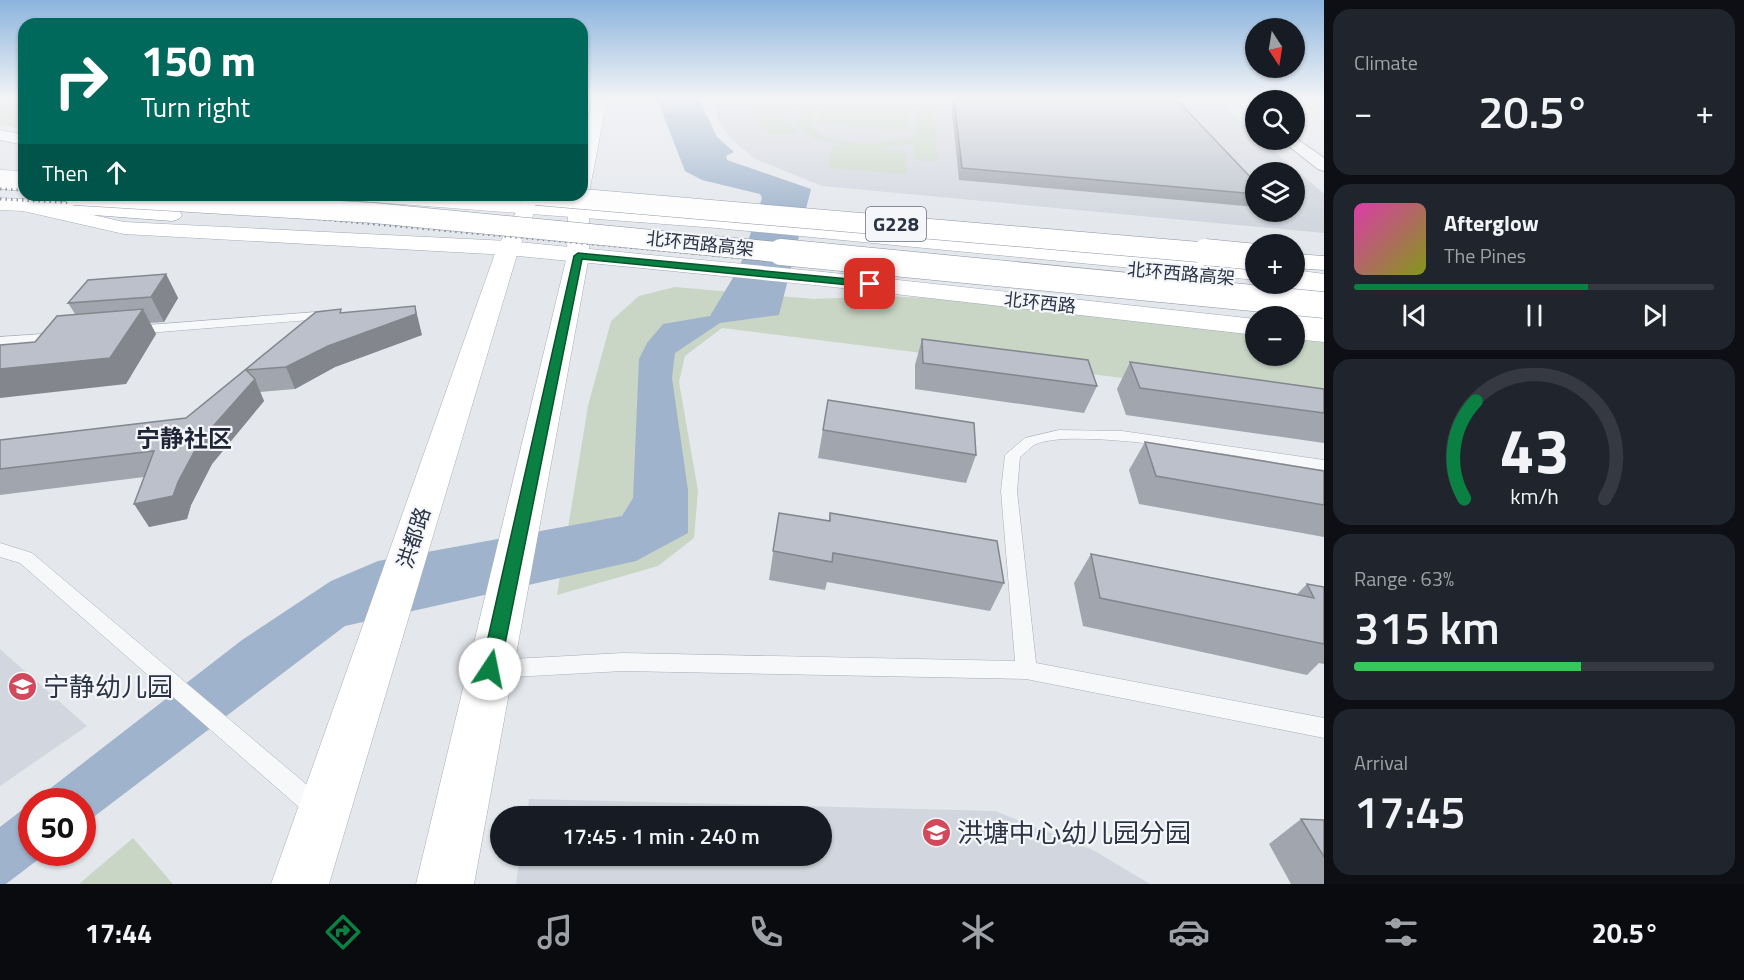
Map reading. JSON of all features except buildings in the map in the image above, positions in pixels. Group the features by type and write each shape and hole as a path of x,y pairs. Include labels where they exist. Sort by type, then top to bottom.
{"main road":[{"path":"588,161 592,140"},
{"path":"0,148 18,146"},
{"path":"0,148 18,151"},
{"path":"0,175 18,175"},
{"path":"0,183 18,191"},
{"path":"0,191 18,193"},
{"path":"0,204 18,196"},
{"path":"588,198 717,212 842,233 1245,272"},
{"name":"G228","path":"588,200 630,201 1245,256"},
{"name":"北环西路","path":"45,201 124,228 508,248 824,279 1245,326"},
{"name":"G228","path":"73,201 171,215 410,230 869,271 1245,311"},
{"name":"北环西路高架","path":"174,201 374,213 1324,305"},
{"name":"北环西路高架","path":"316,201 406,206 1245,280"},
{"name":"洪都路","path":"300,884 508,248 532,201"},
{"path":"445,884 578,256 581,201"},
{"path":"717,212 857,213 1006,226 1149,262"},
{"path":"1305,262 1324,263"},
{"path":"1305,278 1324,280"},
{"path":"1305,286 1324,287"},
{"path":"1305,318 1324,320"},
{"path":"1305,332 1324,334"}],"street":[{"path":"1302,150 1324,166"}],"lane":[{"path":"117,332 339,314"},
{"path":"0,342 70,336"},
{"path":"1026,670 1009,491 1013,455 1030,441 1059,435 1122,436 1324,465"},
{"path":"0,550 26,558 324,814"},
{"path":"494,650 623,662 1026,670 1324,728"}],"shaded area":[{"path":"733,140 1245,140 1245,150 1273,150 1287,162 1245,162 1245,222 1305,222 1305,177 1324,194 1324,233 822,186 755,159"},
{"name":"宁静幼儿园","path":"0,649 87,726 0,786"},
{"name":"洪塘中心幼儿园分园","path":"529,799 801,806 528,806"},
{"name":"洪塘中心幼儿园分园","path":"832,807 995,811 1093,850 1150,884 516,884 518,866 832,866"}],"green space":[{"path":"823,140 877,143 936,140 937,162 915,160 913,144 872,148 905,151 907,174 829,168 832,146 850,147"},
{"path":"675,287 814,299 884,296 967,300 1245,331 1245,366 1305,366 1305,337 1324,339 1324,403 722,328 685,356 679,382 698,491 694,538 658,566 557,595 588,406 611,321 639,296"},
{"path":"133,838 173,884 79,884"}],"water":[{"path":"673,140 721,140 734,152 726,156 727,160 811,189 779,315 720,323 675,353 672,378 688,490 688,533 636,561 345,626 96,815 96,788 51,788 242,640 331,581 378,561 622,516 633,498 639,359 647,343 663,324 710,316 740,266 762,198 760,194 702,180 685,171"},
{"path":"18,813 18,866 30,866 6,884 0,884 0,827"}],"railway":[{"path":"0,189 18,190"},
{"path":"0,199 18,200"},
{"path":"40,201 222,210 702,254"},
{"path":"255,201 840,254"},
{"path":"686,252 1324,314"},
{"path":"823,252 1324,301"}],"place":[{"name":"宁静幼儿园","path":"22,687"},
{"name":"洪塘中心幼儿园分园","path":"936,833"}],"district":[{"name":"宁静社区","path":"184,439"}],"route":[{"path":"490,669 578,256 870,284"}]}
